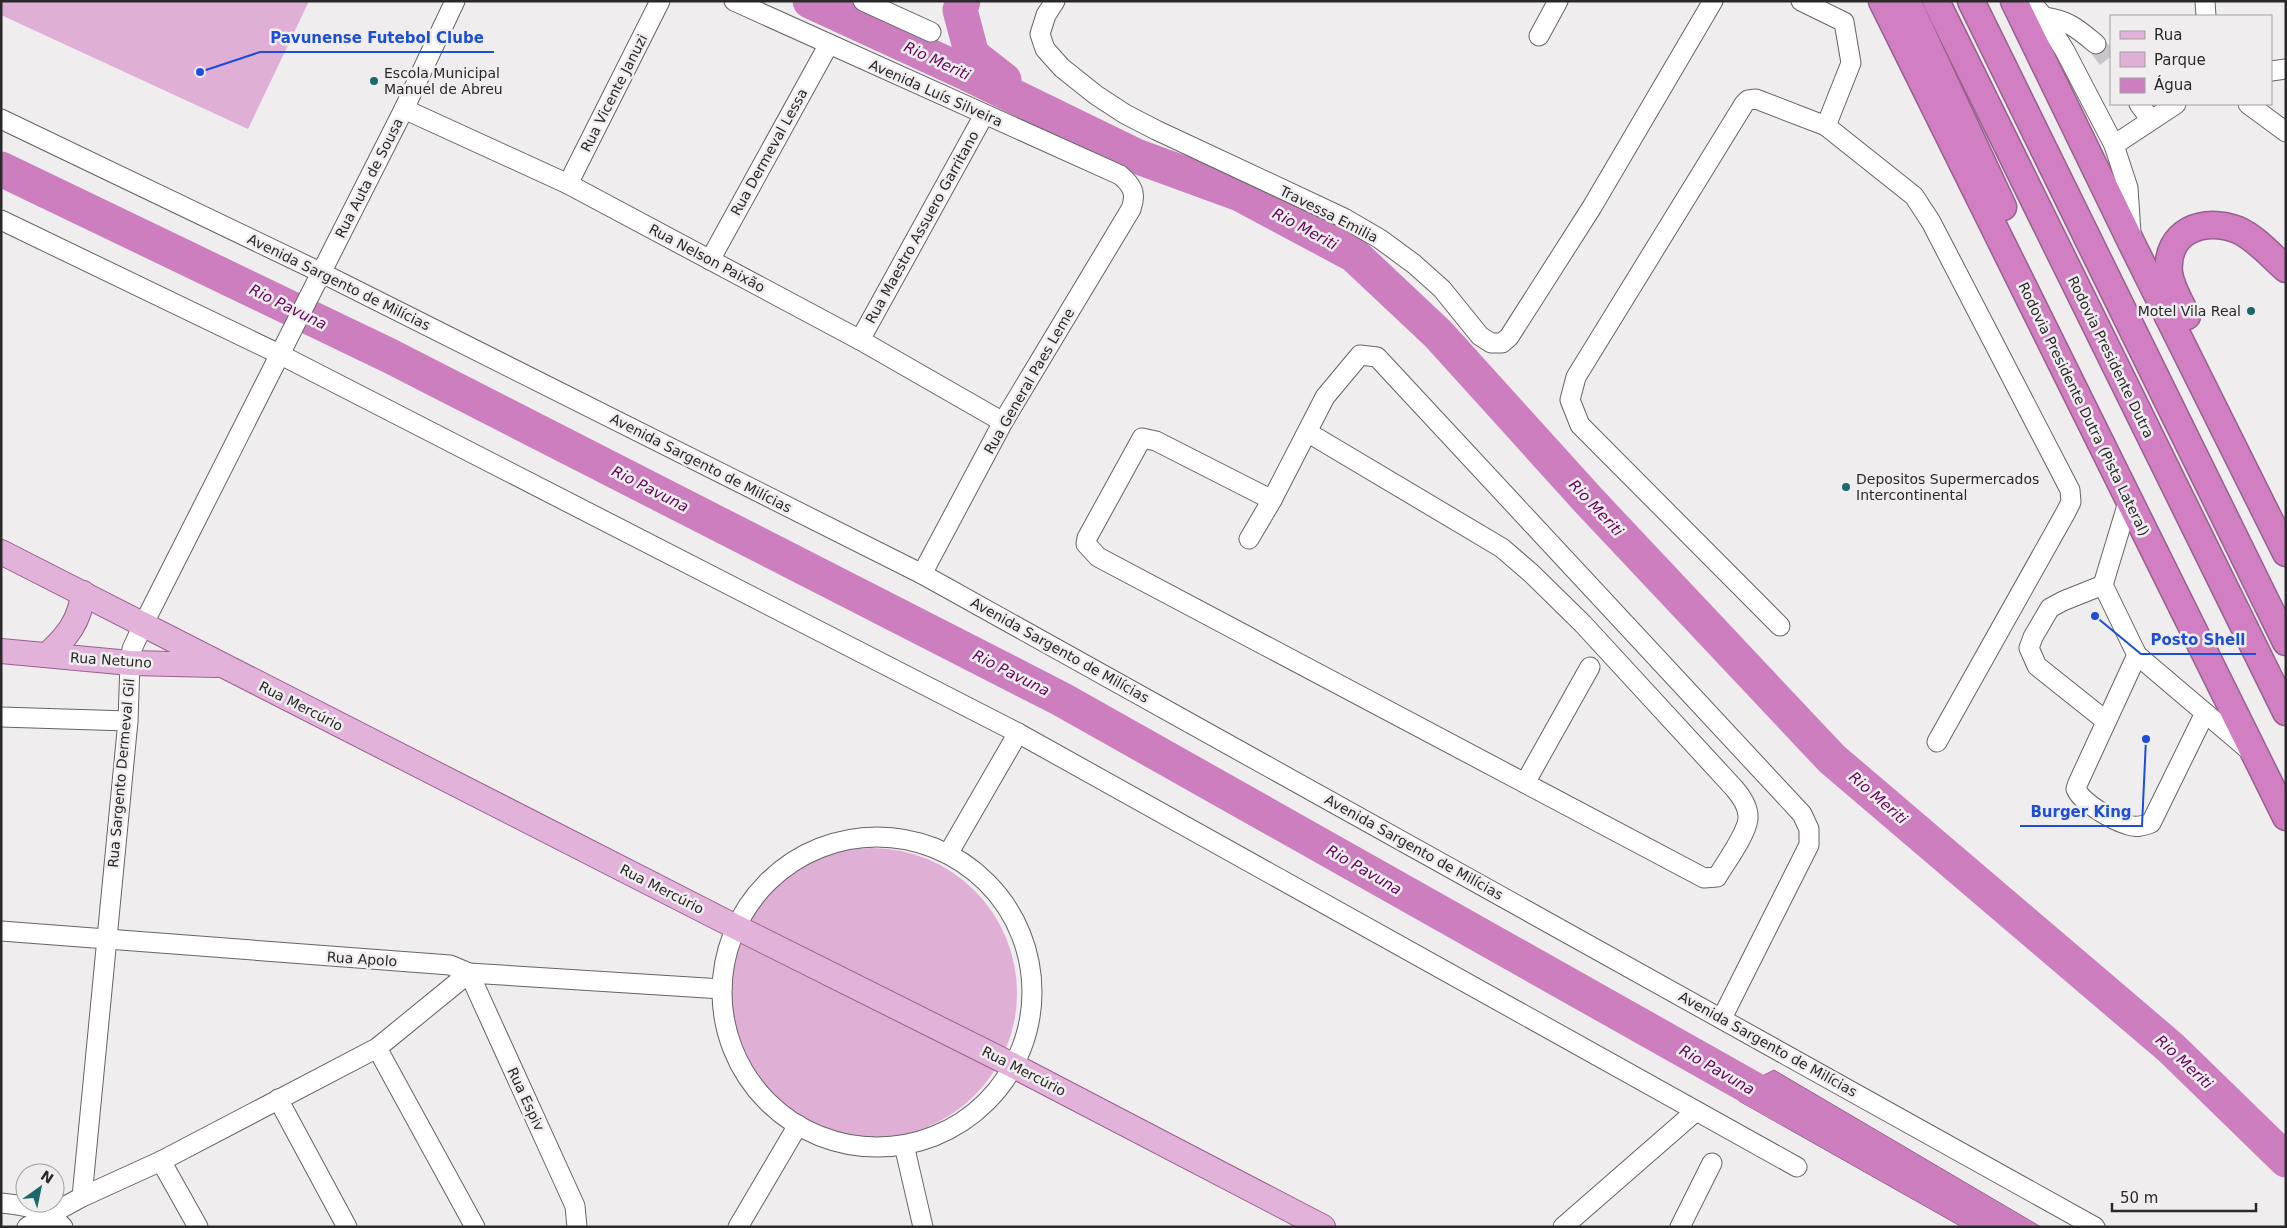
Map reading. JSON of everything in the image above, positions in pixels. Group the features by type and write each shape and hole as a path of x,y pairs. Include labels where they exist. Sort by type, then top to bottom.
{"highway":[{"name":"Rodovia Presidente Dutra (Pista Lateral)","path":"1882,1 2286,816"},
{"path":"1907,1 2034,276 2096,433"},
{"name":"Rodovia Presidente Dutra","path":"1936,1 2286,712"},
{"path":"1971,1 2286,642"},
{"path":"2014,1 2132,244 2286,553"},
{"path":"2226,432 2222,399 2169,276 2169,265 2174,246 2187,231 2211,223 2224,225 2240,231 2258,243 2286,269"}],"main road":[{"name":"Rua Mercúrio","path":"1,552 736,927 1014,1066 1323,1227"},
{"path":"47,655 71,631 80,610 83,593"},
{"name":"Rua Netuno","path":"1,651 130,663 222,666"}],"street":[{"name":"Rua Auta de Sousa","path":"318,280 456,1"},
{"name":"Rua Vicente Januzi","path":"568,184 660,1"},
{"name":"Avenida Luís Silveira","path":"734,1 1120,175 1129,183 1133,190"},
{"path":"863,1 930,32"},
{"name":"Travessa Emilia","path":"1055,1 1046,15 1040,34 1046,50 1062,68 1125,114 1344,218 1380,239 1414,264 1442,290 1480,336 1491,343 1502,343 1509,337 1592,207 1713,1"},
{"path":"1539,36 1558,1"},
{"path":"1801,1 1844,22 1851,63 1826,126"},
{"path":"2030,1 2044,17 2065,51 2114,145 2128,188 2132,244"},
{"path":"2205,1 2206,15"},
{"path":"2044,17 2060,19 2077,28 2096,44"},
{"name":"Rua Dermeval Lessa","path":"710,260 829,44"},
{"path":"2272,71 2286,69"},
{"path":"1780,626 1580,425 1570,400 1576,378 1744,104 1748,100 1756,99 1826,126 1914,196 1923,207 2070,490 2071,502 2066,512 1937,742"},
{"path":"2140,105 2150,120"},
{"path":"2114,145 2174,105"},
{"path":"2249,105 2286,132"},
{"name":"Rua Nelson Paixão","path":"404,109 568,184 860,340 1003,422"},
{"name":"Rua Maestro Assuero Garritano","path":"860,340 984,114"},
{"name":"Avenida Sargento de Milícias","path":"1,119 318,280 922,574 2095,1227"},
{"name":"Rua General Paes Leme","path":"922,574 1003,422 1131,209 1135,199 1133,190"},
{"path":"1,220 281,350 1018,733 1797,1167"},
{"name":"Rua Sargento Dermeval Gil","path":"82,1197 128,721 132,649 281,350 318,280"},
{"path":"1249,539 1272,500 1325,397 1360,355 1377,358 1802,814 1809,829 1809,845 1722,1018"},
{"path":"1272,500 1156,441 1142,438 1104,505 1087,538 1086,544 1098,557 1704,878 1717,877 1744,830 1748,819 1742,798 1583,624 1516,559 1502,548 1306,432"},
{"path":"2129,499 2103,585 2137,655 2256,756"},
{"path":"2103,585 2050,608 2033,637 2030,648 2037,666 2106,721"},
{"path":"2137,655 2076,788 2084,801 2128,826 2141,826 2151,823 2205,713"},
{"path":"1525,783 1590,667"},
{"path":"1,717 128,721"},
{"path":"948,854 1018,733"},
{"path":"867,837 909,840 948,854 977,874 1001,900 1019,930 1027,955 1033,999 1028,1034 1014,1066 994,1095 968,1118 938,1135 904,1145 877,1147 849,1144 823,1137 798,1125 771,1105 750,1080 732,1044 725,1021 722,989 726,957 736,927 758,892 789,864 826,846 867,837"},
{"name":"Rua Apolo","path":"1,931 450,965 469,973 722,989"},
{"path":"27,1227 56,1221 82,1197 161,1161 377,1048 469,973"},
{"name":"Rua Espiv","path":"469,973 575,1206 577,1227"},
{"path":"377,1048 475,1227"},
{"path":"278,1099 347,1227"},
{"path":"1563,1227 1696,1111"},
{"path":"738,1227 798,1125"},
{"path":"904,1145 923,1227"},
{"path":"161,1161 198,1227"},
{"path":"1680,1227 1712,1163"},
{"path":"1,1203 32,1208 56,1221"}],"green space":[{"path":"1,1 309,1 248,129 1,15"},
{"path":"872,848 914,854 940,865 964,881 984,901 1000,925 1011,951 1017,993 1011,1035 1000,1061 984,1085 964,1105 940,1121 914,1132 872,1138 830,1132 804,1121 780,1105 760,1085 744,1061 733,1035 727,993 733,951 744,925 760,901 780,881 804,865 830,854"}],"water":[{"path":"1774,1070 2041,1227 1962,1227 1739,1101 1746,1084"}],"waterway":[{"name":"Rio Meriti","path":"810,1 962,71 1136,156 1240,194 1354,255 1438,334 1590,502 1832,759 2171,1048 2286,1160"},
{"path":"963,1 960,10 972,55 1004,80"},
{"name":"Rio Pavuna","path":"1,169 390,356 1061,699 1787,1108"}],"tunnel":[{"path":"2096,44 2110,63"}],"place":[{"name":"Pavunense Futebol Clube","path":"200,72"},
{"name":"Escola Municipal Manuel de Abreu","path":"374,81"},
{"name":"Motel Vila Real","path":"2251,311"},
{"name":"Depositos Supermercados Intercontinental","path":"1846,487"},
{"name":"Posto Shell","path":"2095,616"},
{"name":"Burger King","path":"2146,739"}]}
